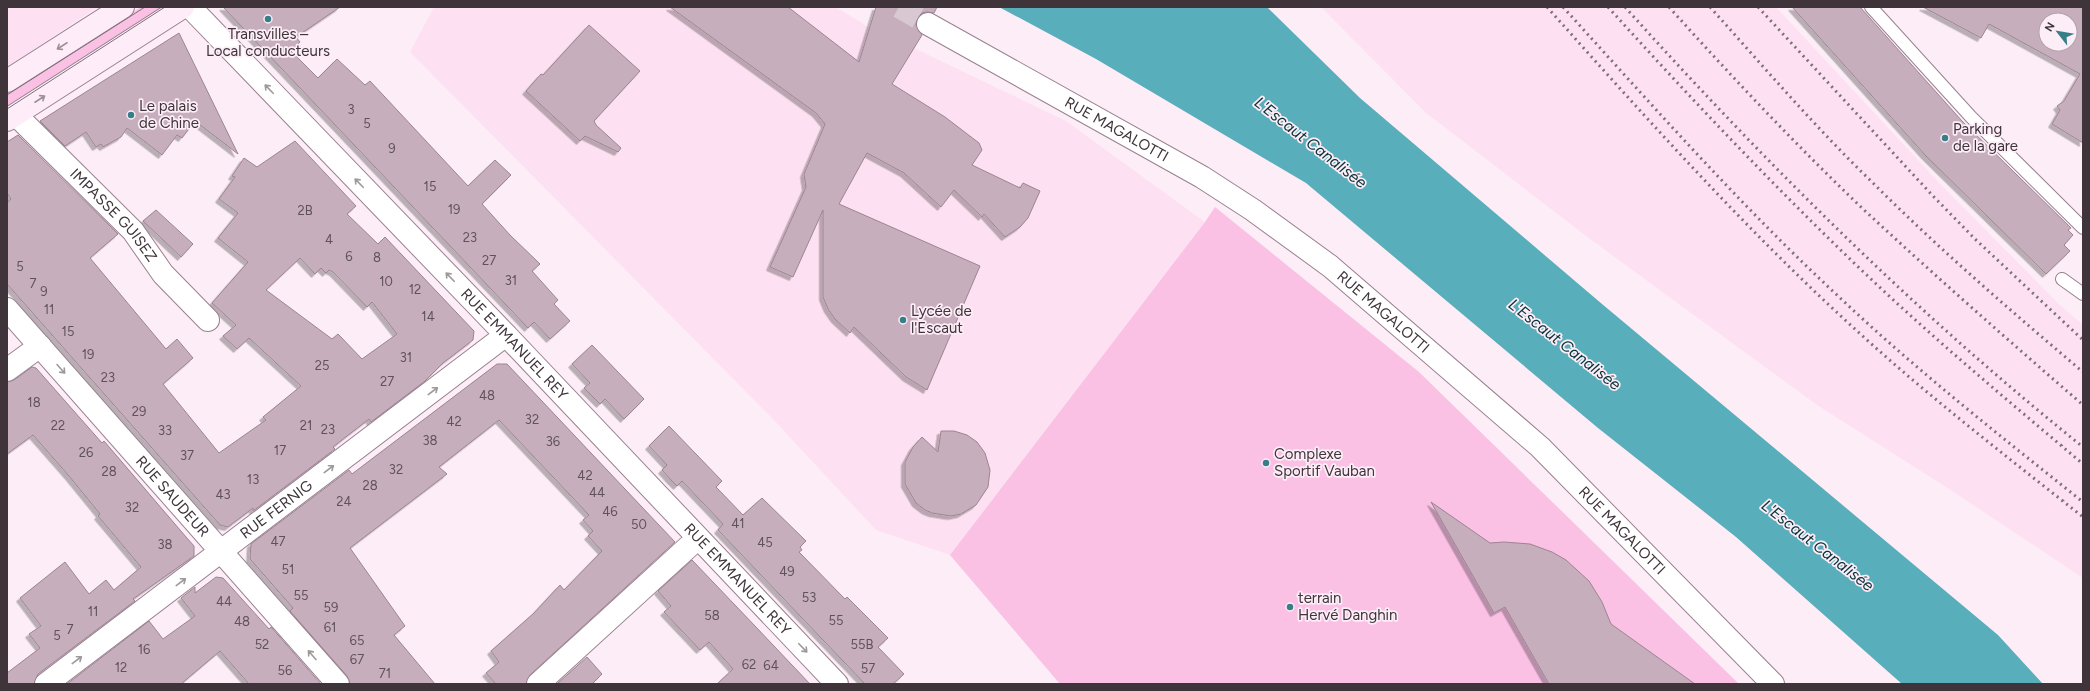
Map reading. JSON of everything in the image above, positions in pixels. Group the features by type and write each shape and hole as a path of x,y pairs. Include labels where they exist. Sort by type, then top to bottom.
{"main road":[{"path":"7,81 123,7"},
{"path":"11,117 183,7"}],"street":[{"name":"RUE EMMANUEL REY","path":"190,7 506,335 837,684"},
{"name":"RUE MAGALOTTI","path":"928,24 1214,183 1330,266 1540,447 1773,684"},
{"name":"IMPASSE GUISEZ","path":"11,117 133,231 163,274 208,320"},
{"name":"RUE SAUDEUR","path":"7,309 338,684"},
{"name":"RUE FERNIG","path":"46,684 506,335"},
{"path":"7,370 40,346"},
{"path":"538,684 698,538"}],"lane":[{"path":"1871,7 1975,121 2083,228"},
{"path":"2062,280 2083,294"}],"shaded area":[{"path":"7,7 98,7 7,67"},
{"path":"141,7 170,7 7,111 7,92"},
{"name":"Lycée de l'Escaut","path":"434,7 836,7 870,28 878,7 937,7 914,48 1066,121 1205,222 950,555 876,530 772,418 410,52"},
{"path":"1321,7 1776,7 1945,189 2060,305 2083,325 2083,578 1946,487 1817,405 1590,239 1425,112"},
{"name":"Complexe Sportif Vauban","path":"1215,207 1419,372 1739,684 1060,684 950,555"}],"water":[{"name":"L'Escaut Canalisée","path":"999,7 1267,7 1360,98 1602,304 1998,635 2043,684 1902,684 1736,537 1598,428 1306,183 1096,59"}],"building":[{"path":"223,7 340,7 296,37 300,42 291,51 318,78 337,59 365,85 370,81 468,186 495,160 511,175 482,204 510,235 540,264 532,271 558,300 554,304 570,321 550,339 534,322 528,328"},
{"path":"670,7 788,7 859,62 876,7 937,7 934,13 922,13 917,18 916,25 922,35 892,84 945,117 979,143 982,150 972,165 1020,188 1023,183 1040,191 1028,218 1020,227 1005,237 984,214 982,217 954,190 941,207 904,173 867,153 839,204 980,266 927,390 906,377 854,327 850,333 835,319 828,309 823,297 823,210 793,277 770,267 806,187 804,174 825,124 816,113"},
{"name":"Parking de la gare","path":"1792,7 1860,7 1962,121 2071,228 2068,230 2073,235 2064,245 2070,251 2046,274 1925,155"},
{"path":"1923,7 2083,7 2083,143 2052,124 2060,110 2057,106 2064,101 2080,74 2040,52 2078,52 2078,12 2038,12 2038,51 1989,24 1981,38"},
{"path":"589,25 640,71 594,121 596,125 621,148 618,152 585,136 580,141 526,91 541,74 543,75"},
{"path":"179,33 238,154 195,121 182,138 177,135 162,155 127,128 121,137 103,147 101,144 96,147 86,132 65,146 40,121"},
{"path":"18,135 118,234 90,258 166,349 177,339 193,358 163,384 219,453 266,420 263,417 301,386 249,338 237,349 223,336 236,325 212,303 248,262 218,238 238,213 219,199 235,177 232,176 244,158 257,167 295,141 356,206 347,214 378,244 385,237 474,331 473,340 443,363 425,381 371,422 369,419 333,447 335,449 253,511 253,508 228,527 220,525 7,284 7,203 11,199 7,193 7,142","holes":["300,258 315,274 321,268 326,273 329,270 333,272 367,307 372,302 397,334 362,359 338,334 332,339 266,290"]},
{"path":"156,210 193,244 181,257 143,221"},
{"path":"592,345 644,399 624,419 605,399 600,404 584,388 590,383 572,364"},
{"path":"497,364 507,364 675,542 530,675 526,684 496,684 486,673 499,662 491,651 534,613 560,585 564,590 602,551 588,536 593,531 583,520 589,515 499,420 439,467 447,474 350,548 405,626 394,635 435,684 350,684 347,676 290,611 293,608 250,559 251,544 349,470 352,474"},
{"path":"32,367 36,368 102,443 104,441 194,546 194,556 133,599 135,601 38,674 34,684 7,684 7,673 40,648 29,634 41,626 20,598 65,562 89,594 106,580 114,590 141,567 98,516 100,514 69,476 33,435 7,454 7,382 14,380"},
{"path":"669,426 722,481 716,487 743,515 762,498 806,541 800,547 802,550 799,552 845,599 847,597 888,638 878,647 904,674 893,684 865,684 718,530 723,524 682,481 677,486 662,470 667,465 649,446"},
{"path":"941,431 954,431 967,435 977,442 985,453 990,470 988,487 976,505 961,514 951,516 932,513 925,510 916,503 905,484 905,462 913,447 922,437 938,452"},
{"path":"1431,502 1490,543 1504,542 1530,544 1552,552 1566,560 1589,581 1602,602 1611,624 1695,684 1549,684 1505,607 1494,613"},
{"path":"692,560 810,684 717,684 733,669 709,642 700,650 664,612 671,606 658,591"},
{"path":"216,577 223,578 269,629 271,627 321,684 249,684 220,651 181,684 67,684 149,621 163,639 195,616 181,598 195,587 195,593"},
{"path":"587,657 602,674 592,684 557,684"}],"tunnel":[{"path":"899,7 928,24"}],"tram line":[{"path":"7,95 145,7"},
{"path":"7,109 165,7"}],"railway":[{"path":"1547,7 1697,173 1815,292 1911,378 2083,517"},
{"path":"1563,7 1697,154 1801,261 1927,375 2083,502"},
{"path":"1608,7 1738,147 1873,281 1977,374 2083,464"},
{"path":"1625,7 1733,124 1845,236 1961,344 2083,447"},
{"path":"1669,7 1716,59 1812,159 1862,208 1916,258 2083,405"},
{"path":"1710,7 1810,118 1897,207 1976,279 2083,372"},
{"path":"1758,7 1933,196 1975,239 2083,340"}],"place":[{"name":"Transvilles – Local conducteurs","path":"268,19"},
{"name":"Le palais de Chine","path":"131,115"},
{"name":"Parking de la gare","path":"1945,138"},
{"name":"Lycée de l'Escaut","path":"903,320"},
{"name":"Complexe Sportif Vauban","path":"1266,463"},
{"name":"terrain Hervé Danghin","path":"1290,607"}]}
